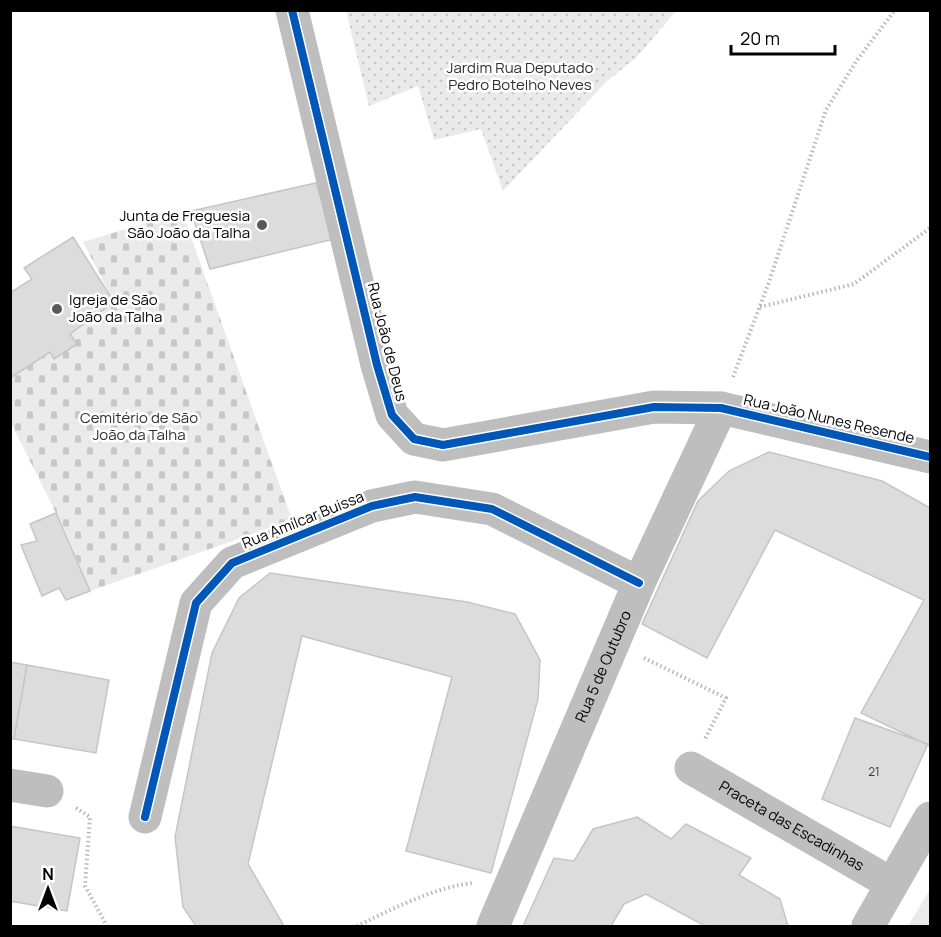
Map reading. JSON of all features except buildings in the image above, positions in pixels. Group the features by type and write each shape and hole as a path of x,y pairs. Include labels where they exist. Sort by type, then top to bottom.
{"street":[{"name":"Rua João de Deus","path":"292,10 377,365 392,415 414,439 443,445 654,407 721,408"},
{"name":"Rua João Nunes Resende","path":"721,408 930,457"},
{"name":"Rua 5 de Outubro","path":"493,927 639,583 721,408"},
{"name":"Rua Amílcar Buissa","path":"145,817 196,603 232,563 372,506 415,497 492,509 639,583"},
{"name":"Praceta das Escadinhas","path":"691,768 892,884"},
{"path":"10,785 47,791"},
{"path":"868,927 930,818"}],"path":[{"path":"721,408 760,307 826,110 857,60 895,10"},
{"path":"760,307 854,284 930,228"},
{"path":"614,643 726,698 691,768"},
{"path":"47,791 90,817 85,886 107,927"},
{"path":"357,927 384,913 460,884 513,880"}],"green space":[{"name":"Jardim Rua Deputado Pedro Botelho Neves","path":"346,10 676,11 637,57 607,81 503,191 481,129 434,140 418,86 369,106"},
{"name":"Cemitério de São João da Talha","path":"182,212 292,520 90,591 65,531 11,423 11,376 114,302 83,242"},
{"path":"930,889 930,926 908,926"}],"cycle path":[{"path":"292,10 377,365 392,415 414,439 443,445 654,407 721,408 930,457"},
{"path":"145,817 196,603 232,563 372,506 415,497 492,509 639,583"}],"place":[{"name":"Junta de Freguesia São João da Talha","path":"262,225"},
{"name":"Igreja de São João da Talha","path":"57,309"}]}
